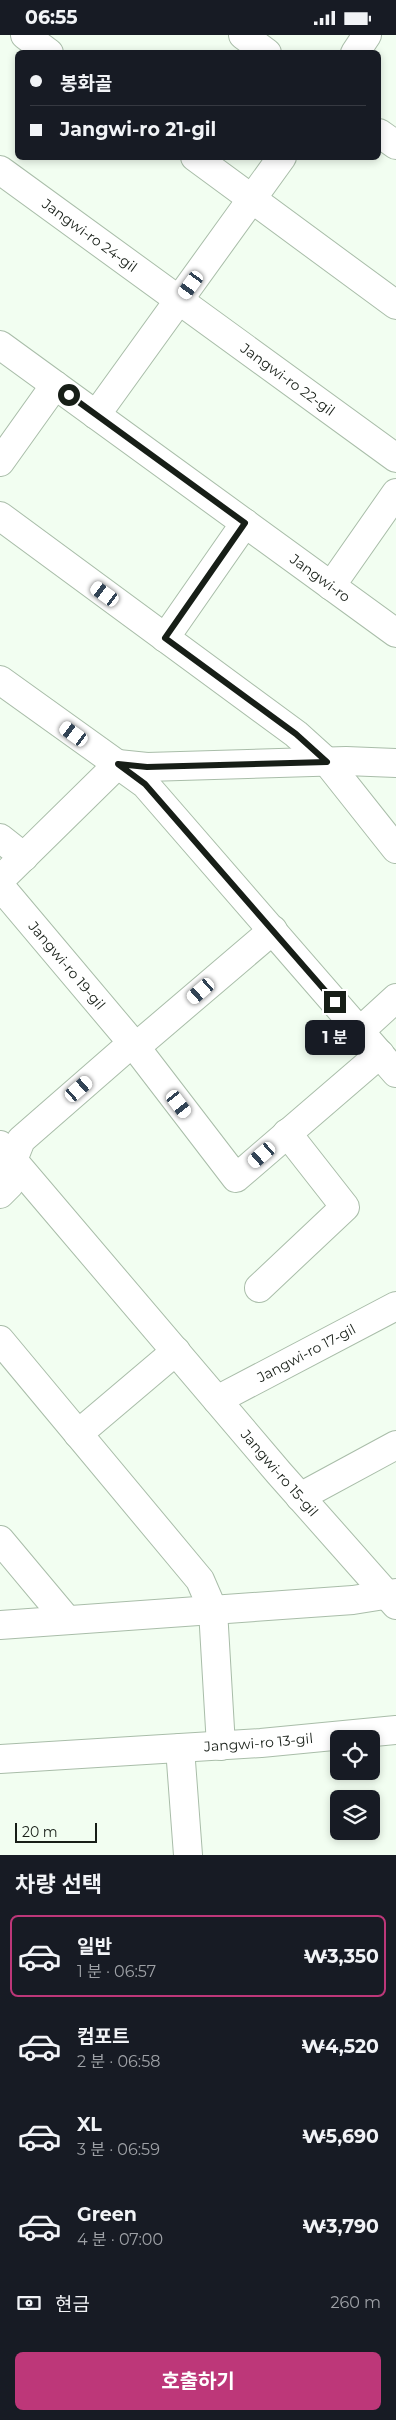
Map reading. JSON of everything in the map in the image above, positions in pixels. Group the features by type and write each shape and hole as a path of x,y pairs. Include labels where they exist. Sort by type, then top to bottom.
{"street":[{"path":"25,35 45,50"},
{"path":"244,35 264,50"},
{"path":"357,50 368,35"},
{"path":"381,134 396,145"},
{"path":"199,160 396,305"},
{"path":"96,415 280,160"},
{"name":"Jangwi-ro 24-gil","path":"0,170 181,299"},
{"name":"Jangwi-ro 22-gil","path":"181,299 396,457"},
{"name":"Jangwi-ro","path":"0,345 396,633"},
{"path":"0,462 55,385"},
{"path":"331,586 396,493"},
{"path":"0,517 296,734 327,762 396,849"},
{"path":"165,638 245,523"},
{"path":"0,680 145,784 388,1063"},
{"path":"118,764 147,767 327,762 396,763"},
{"path":"0,880 118,764"},
{"path":"0,838 24,857"},
{"name":"Jangwi-ro 19-gil","path":"0,886 134,1045 236,1177 287,1133 388,1063"},
{"path":"0,1194 10,1185 7,1152 122,1051 144,1040 273,931"},
{"path":"360,1031 396,998"},
{"path":"259,1288 345,1207 287,1133"},
{"name":"Jangwi-ro 15-gil","path":"7,1152 300,1497 392,1598"},
{"name":"Jangwi-ro 17-gil","path":"218,1400 396,1306"},
{"path":"0,1340 200,1580 213,1610 220,1746"},
{"path":"78,1434 176,1351"},
{"path":"300,1497 396,1445"},
{"path":"0,1540 67,1620"},
{"name":"Jangwi-ro 15-gil","path":"0,1625 392,1598"},
{"name":"Jangwi-ro 13-gil","path":"0,1759 220,1746 396,1730"},
{"path":"180,1748 188,1855"}],"route":[{"path":"69,395 245,523 165,638 296,734 327,762 147,767 118,764 145,784 335,1002"}]}
